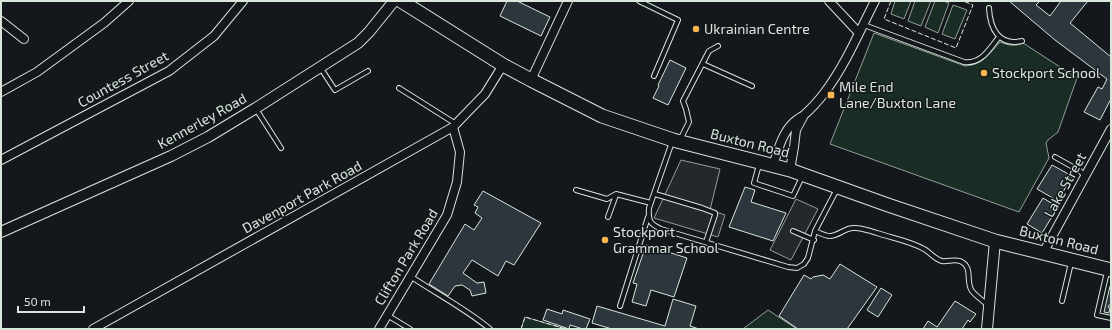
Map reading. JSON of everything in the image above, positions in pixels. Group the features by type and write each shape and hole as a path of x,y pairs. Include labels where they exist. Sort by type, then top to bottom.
{"highway":[{"name":"Buxton Road","path":"401,1 503,65 602,116 676,141 790,170 995,241 1109,270"}],"street":[{"path":"1,92 37,72 104,23 130,1"},
{"name":"Countess Street","path":"1,160 169,71 214,36 243,1"},
{"name":"Kennerley Road","path":"1,232 171,156 208,137 358,43 364,38 394,1"},
{"path":"531,80 568,1"},
{"path":"829,1 859,33"},
{"path":"773,166 787,130 794,122 814,106 825,92 845,62 875,1"},
{"path":"1,21 24,39"},
{"name":"Davenport Park Road","path":"93,329 455,126 485,94 503,65"},
{"path":"790,170 796,130 804,115"},
{"name":"Clifton Park Road","path":"379,329 447,215 457,182 460,152 455,126"},
{"name":"Lake Street","path":"1043,253 1111,129"},
{"path":"987,329 995,241"}],"lane":[{"path":"639,1 678,20 654,76"},
{"path":"989,8 989,14 993,26 999,37 1004,41 1022,41"},
{"path":"863,24 970,63 982,59 999,37"},
{"path":"620,306 648,218 649,208 676,141 689,122 683,101 709,51 718,46"},
{"path":"703,64 752,86"},
{"path":"320,67 335,90 368,71"},
{"path":"399,88 455,126"},
{"path":"256,108 281,148"},
{"path":"1054,157 1080,171 1085,176"},
{"path":"760,162 754,183 793,196 804,175"},
{"path":"648,218 653,225 661,229 788,267 797,268 804,264 808,258 816,231 838,187"},
{"path":"576,190 607,199 616,194 651,203"},
{"path":"608,218 616,194"},
{"path":"655,194 714,213 706,242"},
{"path":"816,231 828,236 835,235 852,227 863,229 904,241 924,249 942,261 951,260 960,262 969,271 969,285 972,291 989,306"},
{"path":"793,231 814,240"},
{"path":"1062,301 1072,260"},
{"path":"1109,270 1097,315 1111,318"},
{"path":"410,276 475,316 490,329"},
{"path":"387,315 410,329"}],"green space":[{"path":"895,1 911,1 904,19 891,14"},
{"path":"915,1 931,1 921,26 908,21"},
{"path":"935,1 949,3 938,33 925,27"},
{"path":"953,5 967,10 955,39 942,34"},
{"name":"Stockport School","path":"874,33 965,66 977,64 989,55 1000,42 1012,45 1023,43 1077,78 1058,132 1046,143 1049,158 1019,212 830,144"},
{"path":"768,310 797,329 743,329"},
{"path":"525,317 566,329 521,329"}],"shaded area":[{"path":"681,160 720,169 710,210 725,215 718,237 654,218"},
{"path":"796,199 818,209 791,260 770,250"}],"building":[{"path":"507,1 517,1 550,17 541,36 500,16"},
{"path":"1009,1 1038,1 1039,2 1036,5 1050,16 1061,1 1088,1 1070,23 1111,57 1111,99 1100,120 1084,112 1098,87 1102,89 1107,79 1055,40"},
{"path":"670,60 686,68 668,105 653,98"},
{"path":"1052,165 1072,176 1058,201 1037,189"},
{"path":"745,187 755,190 751,202 786,213 773,241 729,227"},
{"path":"483,191 541,223 514,265 506,261 498,276 472,260 463,273 477,283 484,282 486,293 472,296 470,290 462,285 455,286 448,296 429,284 465,224 474,230 482,218 475,213 478,207 474,205"},
{"path":"1043,198 1058,207 1042,233 1027,224"},
{"path":"646,245 687,258 674,297 651,290 646,306 632,302 637,284 633,283"},
{"path":"840,264 877,287 847,329 798,329 779,316 804,275 811,279 813,277 823,275 830,279"},
{"path":"1110,286 1111,305 1108,307 1110,308 1109,313 1104,312"},
{"path":"881,288 892,295 878,317 867,310"},
{"path":"673,299 696,306 690,326 699,329 612,329 592,323 597,306 665,326"},
{"path":"955,301 976,314 970,322 968,320 962,329 923,329 928,321 937,327"},
{"path":"547,309 562,314 563,310 590,319 586,329 570,325 569,329 543,320"}],"fence":[{"path":"891,1 884,19 956,48 973,5 963,1"},
{"path":"521,329 525,317 566,329"}],"place":[{"name":"Ukrainian Centre","path":"696,29"},
{"name":"Stockport School","path":"984,73"},
{"name":"Mile End Lane/Buxton Lane","path":"831,95"},
{"name":"Stockport Grammar School","path":"605,240"}]}
